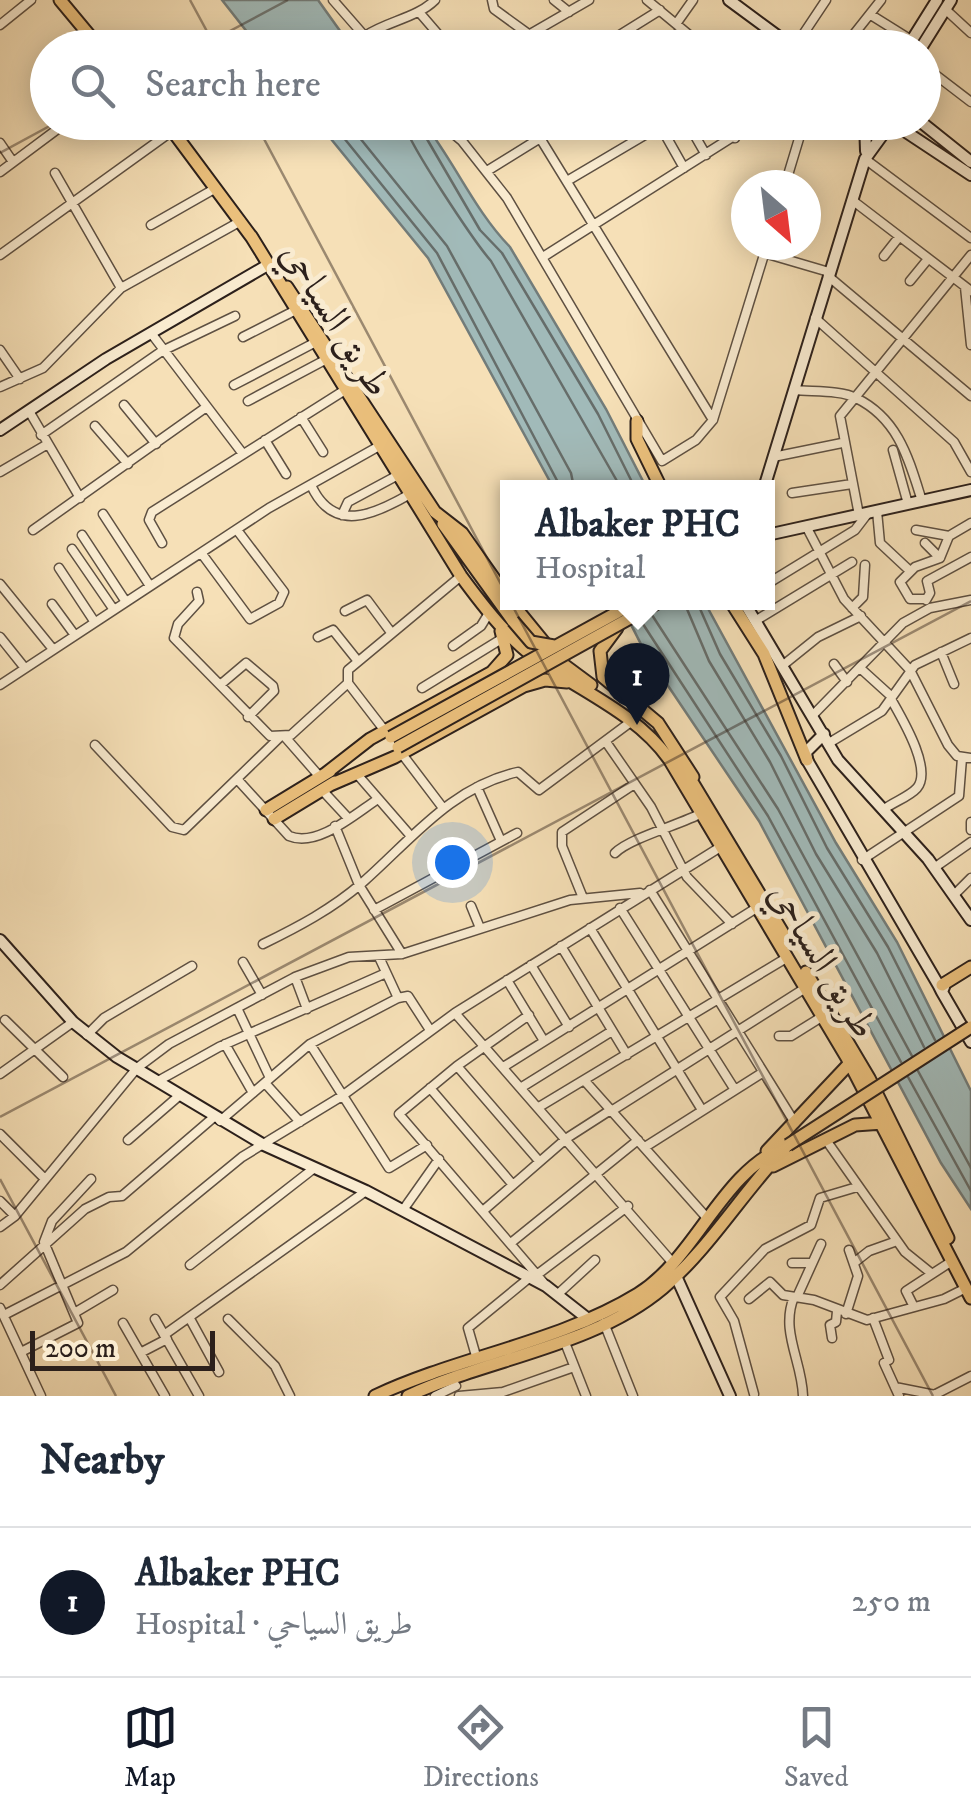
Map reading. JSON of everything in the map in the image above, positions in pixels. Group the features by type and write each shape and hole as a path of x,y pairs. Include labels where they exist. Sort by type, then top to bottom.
{"main road":[{"path":"60,0 85,30"},
{"name":"طريق السياحي","path":"177,140 241,221 435,512 462,533 500,587"},
{"name":"طريق السياحي","path":"251,236 314,344 382,445 461,576 503,633 632,721 660,748 726,844 869,1078 969,1291"},
{"path":"637,421 636,439 657,480"},
{"path":"435,512 500,603"},
{"path":"505,610 536,646 549,647 567,641"},
{"name":"طريق السياحي","path":"517,610 560,662 658,734 720,824 758,908 924,1196 969,1291"},
{"path":"270,814 622,610"},
{"path":"324,781 645,610"},
{"path":"740,610 748,618 772,671 807,760"},
{"path":"628,620 604,642 599,660 608,683 666,732 720,824"},
{"path":"324,781 356,774 492,672 506,656 503,633"},
{"path":"394,742 524,686 557,680 580,687"},
{"path":"942,988 971,970"},
{"path":"408,1396 472,1361 588,1319 641,1292 672,1262 707,1218 757,1170 971,1027"},
{"path":"472,1361 564,1338 604,1323 649,1298 676,1276 795,1122 850,1063"},
{"path":"757,1170 864,1122 883,1123"},
{"path":"375,1396 448,1377"}],"street":[{"path":"0,25 32,0"},
{"path":"333,0 359,30"},
{"path":"374,30 393,18 420,12 435,0"},
{"path":"492,0 494,9 523,30"},
{"path":"554,0 569,12"},
{"path":"533,30 589,0"},
{"path":"647,0 684,30"},
{"path":"676,30 693,0"},
{"path":"729,0 770,30"},
{"path":"806,30 826,0"},
{"path":"858,30 880,0"},
{"path":"924,30 944,3 971,33"},
{"path":"628,30 660,10"},
{"path":"420,12 435,30"},
{"path":"871,14 893,30"},
{"path":"963,26 971,15"},
{"path":"941,78 970,99"},
{"path":"941,138 971,162"},
{"path":"0,172 43,140"},
{"path":"0,255 77,204 149,140"},
{"path":"460,140 487,171 543,258 662,461 704,433 713,420 763,260"},
{"path":"487,171 537,140"},
{"path":"541,140 713,420"},
{"path":"568,181 633,140"},
{"path":"668,140 684,168"},
{"path":"697,140 706,155"},
{"path":"543,258 731,140"},
{"path":"790,170 799,140"},
{"path":"766,480 865,158 866,140"},
{"path":"865,158 880,140"},
{"path":"917,140 971,175"},
{"path":"0,143 14,162"},
{"path":"865,158 971,238"},
{"path":"56,172 121,288"},
{"path":"151,226 215,185"},
{"path":"852,200 968,289 971,345"},
{"path":"0,388 43,368 121,288 241,221"},
{"path":"884,256 899,237"},
{"path":"907,565 880,543 852,484 839,420 971,255"},
{"path":"910,281 928,259"},
{"path":"794,260 829,274 971,396"},
{"path":"0,430 151,332 266,266"},
{"path":"243,337 294,311"},
{"path":"41,435 162,351 235,316"},
{"path":"815,318 954,442 971,472"},
{"path":"151,332 243,454"},
{"path":"234,385 314,344"},
{"path":"0,350 20,379"},
{"path":"248,402 325,360"},
{"path":"162,543 149,514 345,390"},
{"path":"792,390 855,396 902,438 922,501"},
{"path":"124,404 156,444"},
{"path":"33,530 205,408"},
{"path":"29,411 80,498"},
{"path":"302,417 323,452"},
{"path":"95,426 128,464"},
{"path":"265,440 286,474"},
{"path":"771,458 842,443"},
{"path":"0,472 46,445"},
{"path":"0,685 237,530 382,445"},
{"path":"894,450 908,504"},
{"path":"342,515 348,502 400,474"},
{"path":"792,493 852,484"},
{"path":"311,485 324,508 342,515 374,514 412,493"},
{"path":"775,532 971,490"},
{"path":"775,579 855,530 868,513"},
{"path":"103,514 150,586"},
{"path":"942,555 949,536 971,523"},
{"path":"806,526 852,608 888,642 910,670 948,745 967,758 958,796 862,860"},
{"path":"202,554 250,620 278,603 284,592 237,530"},
{"path":"916,530 949,536"},
{"path":"82,534 126,602"},
{"path":"925,544 957,563"},
{"path":"72,550 114,610"},
{"path":"907,565 942,555"},
{"path":"925,599 930,593 927,581 971,557"},
{"path":"775,604 852,562"},
{"path":"852,608 863,597 865,565"},
{"path":"900,582 907,565"},
{"path":"59,568 94,621"},
{"path":"888,574 900,582 910,599 925,599"},
{"path":"444,808 348,683 348,670 390,631 461,576"},
{"path":"0,584 52,648"},
{"path":"197,592 199,602 178,624 174,638 182,650 248,717 270,736 282,737 324,781 348,818"},
{"path":"925,599 930,608"},
{"path":"345,611 367,600 390,631"},
{"path":"814,715 903,623 930,608 971,600"},
{"path":"52,604 74,634"},
{"path":"746,610 843,766 934,868 971,920"},
{"path":"748,618 763,610"},
{"path":"454,646 481,626 488,613"},
{"path":"782,666 818,637 861,616"},
{"path":"318,637 333,630 357,660"},
{"path":"422,688 503,633"},
{"path":"0,637 24,666"},
{"path":"971,638 910,670 882,712 806,752 862,860 971,1042"},
{"path":"941,652 954,684"},
{"path":"220,685 246,663 273,686 273,692 248,717"},
{"path":"834,664 846,682"},
{"path":"860,668 892,698 918,750 920,781 916,788 883,810"},
{"path":"95,745 178,830 189,828 282,737 348,683"},
{"path":"262,944 312,919 360,885 410,834 477,786 518,772 538,790 632,721"},
{"path":"606,742 632,785 651,807 682,870 732,924"},
{"path":"356,774 410,834"},
{"path":"237,779 289,836 300,840 335,826 378,799"},
{"path":"584,898 560,839 567,826 632,785"},
{"path":"477,786 501,841"},
{"path":"596,806 604,819"},
{"path":"615,852 702,812"},
{"path":"971,822 971,830"},
{"path":"335,826 360,885 402,954"},
{"path":"374,910 517,832"},
{"path":"934,868 971,842"},
{"path":"41,1396 2,1311 126,1252 237,1160 342,1096 455,1012 726,844"},
{"path":"954,895 971,878"},
{"path":"0,1227 16,1216 137,1068 169,1044 295,977 342,958 402,954 584,898 647,892"},
{"path":"647,892 689,950 795,1122"},
{"path":"471,906 480,928"},
{"path":"620,908 735,1090"},
{"path":"504,1066 758,908"},
{"path":"590,928 702,1110"},
{"path":"0,940 87,1035 137,1068 264,1145 366,1191 533,1276 588,1319"},
{"path":"561,946 627,1056"},
{"path":"539,1106 789,956"},
{"path":"379,957 398,998"},
{"path":"242,962 262,995"},
{"path":"531,965 568,1026"},
{"path":"87,1035 104,1018 192,966"},
{"path":"158,1081 225,1044 386,974"},
{"path":"295,977 306,1009"},
{"path":"507,980 544,1041"},
{"path":"484,1210 568,1138 806,987"},
{"path":"44,1242 58,1238 92,1206 122,1196 310,1044 408,996 430,1030"},
{"path":"238,1008 268,1081 300,1122"},
{"path":"455,1012 628,1206 672,1262"},
{"path":"529,1015 457,1066 399,1114 512,1242 533,1276"},
{"path":"779,1036 791,1036 823,1016"},
{"path":"6,1020 63,1077"},
{"path":"0,1074 74,1022"},
{"path":"522,1087 612,1031"},
{"path":"225,1044 253,1093"},
{"path":"310,1044 389,1168 426,1145"},
{"path":"457,1066 539,1162"},
{"path":"512,1242 597,1172 762,1073"},
{"path":"584,1080 707,1218"},
{"path":"430,1088 513,1185"},
{"path":"128,1140 180,1095"},
{"path":"0,1135 45,1180"},
{"path":"826,1140 897,1240 931,1273"},
{"path":"403,1210 438,1159"},
{"path":"190,1265 313,1169"},
{"path":"0,1285 44,1242 52,1221 91,1179"},
{"path":"754,1394 734,1320 720,1297 765,1250 810,1225 820,1198 857,1187"},
{"path":"142,1352 366,1191"},
{"path":"0,1201 16,1216"},
{"path":"472,1361 468,1328 628,1206"},
{"path":"855,1262 868,1251 897,1240"},
{"path":"21,1352 77,1325 76,1312 44,1242"},
{"path":"803,1396 804,1383 785,1318 808,1263 821,1244"},
{"path":"832,1338 830,1325 842,1313 858,1276 849,1250"},
{"path":"558,1294 595,1260"},
{"path":"912,1304 906,1292 952,1261"},
{"path":"792,1263 808,1263"},
{"path":"676,1276 730,1396"},
{"path":"749,1298 770,1282 783,1295 873,1318 969,1291"},
{"path":"76,1312 113,1290"},
{"path":"189,1317 219,1372"},
{"path":"873,1318 897,1392 935,1396 971,1376"},
{"path":"155,1319 199,1396"},
{"path":"228,1319 275,1366 290,1396"},
{"path":"123,1323 165,1396"},
{"path":"604,1323 632,1396"},
{"path":"564,1338 586,1396"},
{"path":"435,1396 448,1377 459,1396 472,1396 503,1392 574,1366"}],"water":[{"path":"222,0 318,0 339,30 246,30"},
{"path":"332,140 436,140 486,218 510,247 606,409 642,480 549,480 428,258"},
{"path":"624,610 709,610 836,843 897,942 971,1091 971,1209 941,1163 759,821 644,650"}],"place":[{"name":"Albaker PHC","path":"637,725"}]}
